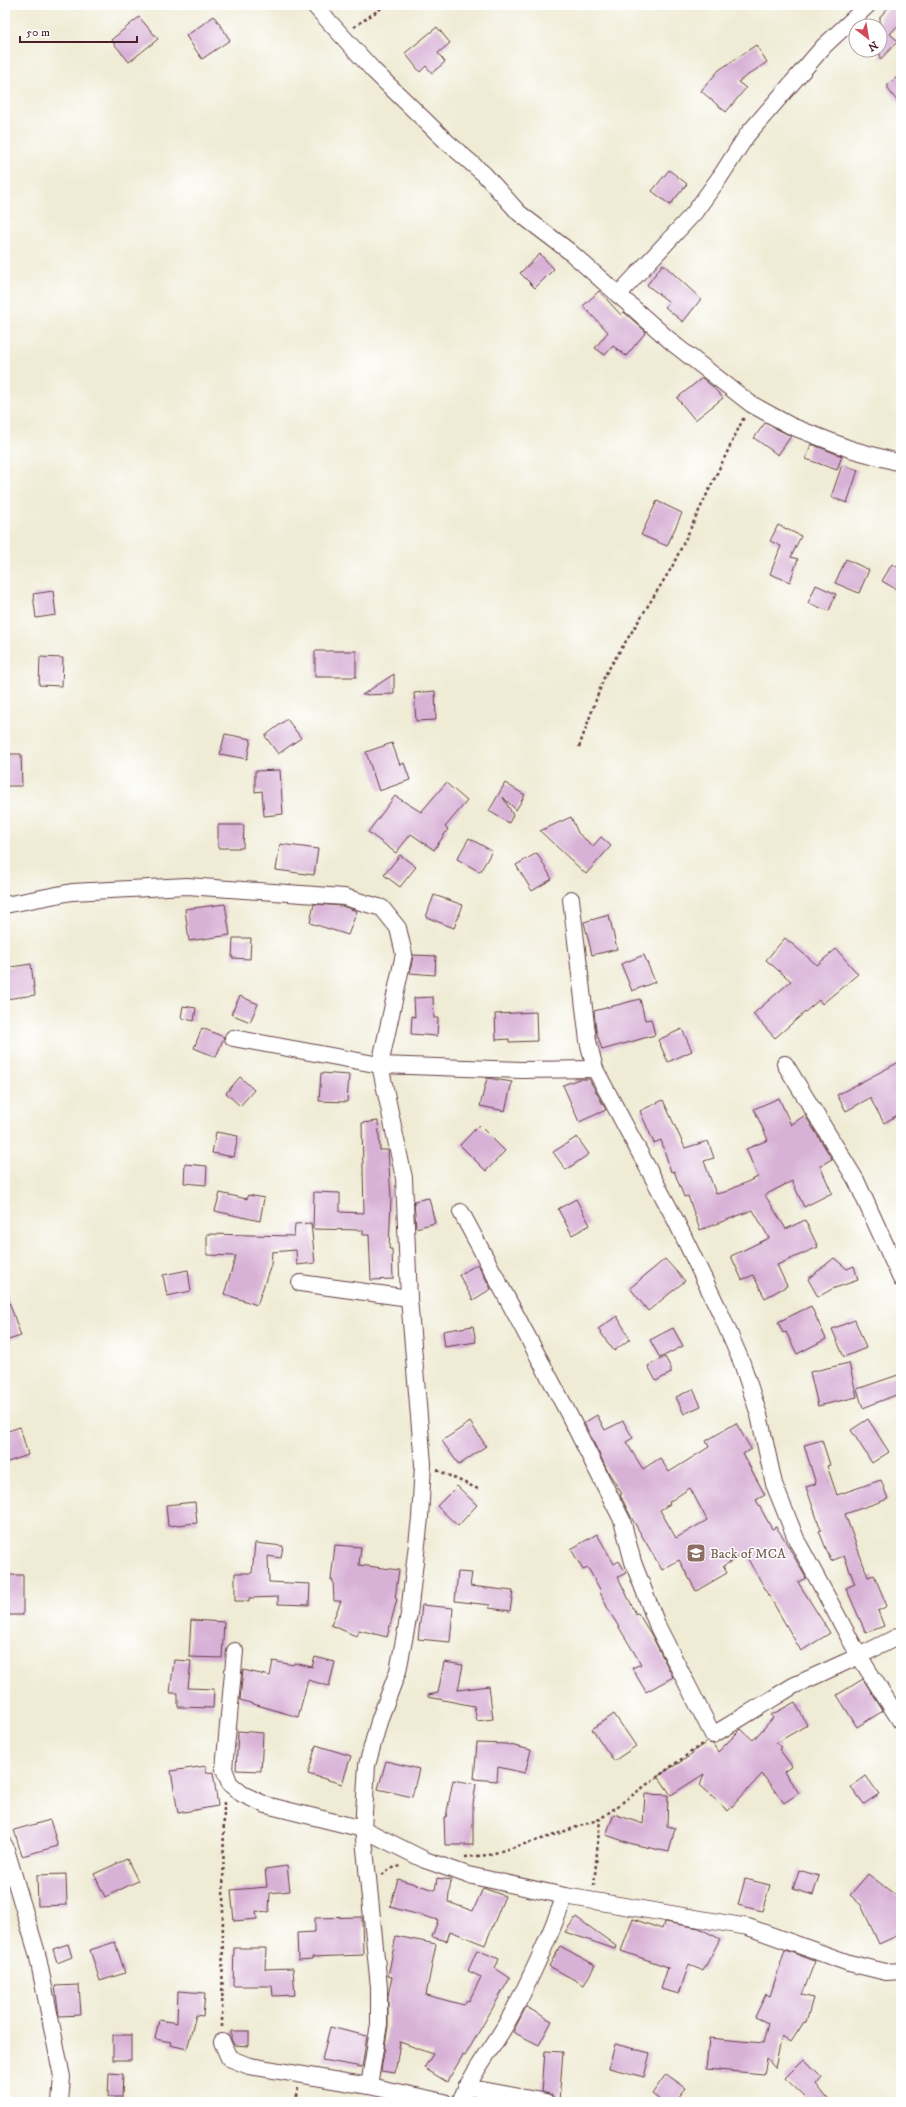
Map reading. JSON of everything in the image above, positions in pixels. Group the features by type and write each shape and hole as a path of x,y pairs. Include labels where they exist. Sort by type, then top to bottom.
{"street":[{"path":"314,5 374,71 447,142 484,174 519,213 569,251 675,345 751,404 791,426 850,449 901,463"},
{"path":"618,295 694,213 720,177 747,135 824,46 868,5"},
{"path":"5,905 72,892 187,886 344,897 382,908 398,928 404,954 380,1065 404,1178 409,1298 423,1464 420,1518 409,1614 398,1671 380,1718 368,1765 363,1830 380,1987 379,2024 369,2086"},
{"path":"571,899 582,999 588,1041 595,1069 675,1219 720,1312 742,1363 759,1415 774,1484 797,1541 859,1656 901,1722"},
{"path":"233,1038 380,1065 521,1070 595,1069"},
{"path":"785,1064 856,1180 901,1279"},
{"path":"461,1212 564,1405 622,1520 633,1562 658,1627 713,1735 793,1686 901,1635"},
{"path":"300,1283 409,1298"},
{"path":"235,1651 224,1769 230,1784 242,1794 260,1802 363,1830 425,1860 468,1875 566,1896 748,1927 849,1963 886,1972 901,1971"},
{"path":"5,1846 37,1953 62,2077 60,2102"},
{"path":"460,2102 466,2087 512,2013 542,1954 566,1896"},
{"path":"222,2042 229,2058 249,2066 369,2086 444,2102"},
{"path":"466,2087 546,2102"}],"path":[{"path":"342,35 386,5"},
{"path":"579,747 606,675 672,567 751,404"},
{"path":"423,1464 480,1490"},
{"path":"457,1858 488,1855 548,1837 600,1819 713,1735"},
{"path":"222,2042 224,1769"},
{"path":"593,1900 600,1819"},
{"path":"370,1884 390,1869 425,1860"}],"building":[{"path":"891,5 901,5 901,22 890,34 898,41 888,52 888,18 880,17"},
{"path":"214,16 230,40 202,59 186,36"},
{"path":"139,17 158,39 129,62 111,40"},
{"path":"437,27 450,43 438,53 445,62 432,73 426,66 420,72 405,53"},
{"path":"756,45 767,62 738,82 746,88 726,112 701,91 719,70"},
{"path":"901,74 901,106 888,89 888,84"},
{"path":"669,170 687,184 670,205 652,191"},
{"path":"540,254 554,269 535,288 520,273"},
{"path":"663,264 701,299 683,322 665,307 669,302 647,285"},
{"path":"599,291 621,315 624,312 646,332 626,356 613,346 605,355 595,348 608,332 583,306"},
{"path":"702,378 723,398 695,420 677,398"},
{"path":"765,423 791,436 778,455 754,438"},
{"path":"811,444 842,456 837,470 806,459"},
{"path":"842,465 858,470 847,503 831,497"},
{"path":"657,501 682,513 667,546 641,535"},
{"path":"778,525 801,536 791,557 798,559 790,582 770,574 781,546 770,541"},
{"path":"846,559 869,570 859,593 835,583"},
{"path":"892,564 901,569 901,592 882,581"},
{"path":"816,585 836,594 829,611 808,603"},
{"path":"53,591 56,615 36,618 33,594"},
{"path":"315,651 356,651 356,677 315,677"},
{"path":"40,657 63,658 62,686 39,685"},
{"path":"394,674 394,694 362,695"},
{"path":"435,691 436,720 416,721 414,693"},
{"path":"287,719 301,738 278,754 265,736"},
{"path":"225,734 251,739 247,759 220,754"},
{"path":"392,743 400,765 404,763 410,780 379,791 366,752"},
{"path":"5,754 21,754 22,786 5,786"},
{"path":"280,770 283,814 264,816 262,791 255,792 255,771"},
{"path":"446,783 467,801 445,827 448,829 434,850 411,834 396,853 368,832 395,796 421,812"},
{"path":"505,783 525,795 516,810 503,797 513,815 509,823 489,811"},
{"path":"571,817 578,833 593,846 601,837 611,846 586,874 540,831"},
{"path":"218,825 244,825 243,848 218,848"},
{"path":"469,838 492,851 480,872 457,859"},
{"path":"280,844 318,849 314,875 276,870"},
{"path":"537,853 552,879 532,891 516,865"},
{"path":"400,855 416,867 400,887 384,875"},
{"path":"434,895 463,905 454,928 426,917"},
{"path":"225,904 230,935 189,941 185,909"},
{"path":"314,904 342,906 357,911 348,935 310,923"},
{"path":"609,915 617,949 592,955 584,922"},
{"path":"233,938 251,938 250,959 232,958"},
{"path":"785,938 817,965 836,949 858,974 822,1004 819,1000 775,1038 753,1014 791,981 766,960"},
{"path":"413,955 436,956 435,975 410,973"},
{"path":"644,955 655,982 632,991 621,964"},
{"path":"31,964 35,995 5,999 5,968"},
{"path":"240,996 258,1004 250,1022 231,1014"},
{"path":"433,997 434,1018 438,1018 437,1036 411,1034 412,1016 415,1017 414,998"},
{"path":"640,999 645,1020 651,1019 655,1035 602,1050 596,1030 594,1011"},
{"path":"183,1006 196,1008 194,1021 181,1018"},
{"path":"536,1012 537,1041 509,1042 509,1039 496,1040 495,1014"},
{"path":"202,1028 224,1037 216,1057 194,1048"},
{"path":"682,1029 692,1051 668,1062 658,1040"},
{"path":"901,1061 901,1113 884,1123 870,1098 846,1111 837,1095"},
{"path":"321,1073 349,1075 347,1102 319,1101"},
{"path":"240,1077 254,1090 240,1106 226,1093"},
{"path":"487,1078 512,1082 505,1111 480,1106"},
{"path":"579,1079 589,1079 606,1110 579,1122 563,1085"},
{"path":"779,1098 791,1125 805,1115 832,1159 820,1166 832,1193 804,1207 792,1181 765,1195 786,1229 805,1220 818,1247 777,1265 787,1286 765,1298 753,1275 742,1280 731,1256 769,1238 753,1210 700,1230 688,1196 684,1197 674,1171 671,1172 661,1140 654,1143 640,1111 663,1100 685,1148 708,1141 714,1158 704,1161 716,1194 725,1192 758,1177 746,1149 768,1140 754,1109"},
{"path":"378,1121 380,1150 388,1150 391,1198 389,1249 392,1249 393,1279 371,1280 369,1235 363,1235 363,1230 313,1229 314,1192 340,1193 340,1212 364,1213 362,1123"},
{"path":"479,1125 505,1151 486,1171 460,1145"},
{"path":"216,1132 238,1136 234,1157 212,1153"},
{"path":"577,1137 589,1154 566,1170 553,1152"},
{"path":"185,1164 207,1166 206,1185 184,1183"},
{"path":"220,1193 247,1199 248,1195 264,1198 260,1221 215,1211"},
{"path":"429,1198 435,1223 416,1228 414,1201"},
{"path":"576,1199 590,1225 572,1235 558,1209"},
{"path":"311,1223 315,1263 297,1265 296,1250 272,1252 271,1265 257,1305 224,1294 236,1256 207,1255 207,1234 294,1236 295,1224"},
{"path":"834,1258 847,1269 854,1266 858,1280 832,1289 818,1297 808,1279"},
{"path":"665,1259 685,1281 648,1311 630,1288"},
{"path":"478,1264 491,1289 473,1300 459,1275"},
{"path":"188,1270 191,1291 167,1296 163,1275"},
{"path":"5,1296 7,1296 21,1336 5,1341"},
{"path":"811,1306 826,1339 797,1354 786,1332 783,1333 778,1322"},
{"path":"617,1316 630,1339 614,1351 598,1329"},
{"path":"855,1320 866,1348 844,1357 832,1329"},
{"path":"473,1326 476,1342 445,1347 443,1331"},
{"path":"673,1328 683,1346 660,1358 650,1340"},
{"path":"665,1357 671,1368 671,1373 656,1381 648,1366"},
{"path":"849,1363 857,1397 818,1406 810,1372"},
{"path":"901,1374 901,1393 863,1408 857,1389"},
{"path":"693,1389 701,1406 684,1414 676,1397"},
{"path":"597,1415 605,1430 623,1421 633,1438 626,1442 643,1469 660,1458 669,1472 709,1447 706,1441 736,1423 751,1449 743,1454 765,1495 756,1500 772,1529 776,1527 783,1537 805,1576 806,1578 798,1582 830,1633 801,1651 745,1554 723,1566 727,1573 696,1591 679,1560 662,1570 631,1517 620,1495 622,1494 607,1470 584,1423","holes":["690,1488 707,1520 676,1538 660,1510"]},
{"path":"868,1419 889,1452 872,1463 851,1430"},
{"path":"470,1422 486,1446 459,1465 442,1441"},
{"path":"20,1427 28,1455 5,1463 5,1432"},
{"path":"822,1440 830,1465 827,1466 837,1495 881,1480 888,1499 845,1514 868,1577 874,1575 887,1606 878,1611 884,1626 866,1633 846,1588 855,1584 844,1556 831,1561 819,1531 821,1530 806,1487 816,1484 804,1445"},
{"path":"457,1486 477,1505 458,1526 437,1506"},
{"path":"195,1502 197,1523 168,1526 166,1505"},
{"path":"597,1534 614,1564 619,1561 626,1573 618,1577 636,1614 638,1613 652,1636 673,1677 646,1692 632,1668 641,1664 608,1609 600,1592 601,1591 588,1568 583,1570 571,1549"},
{"path":"255,1543 283,1546 281,1558 268,1556 269,1582 310,1584 309,1605 278,1604 278,1597 249,1598 249,1601 235,1601 235,1573 252,1573"},
{"path":"335,1545 361,1547 359,1565 399,1570 395,1598 397,1599 387,1637 359,1630 356,1636 331,1625 341,1601 334,1601 333,1580 331,1580"},
{"path":"458,1572 472,1573 470,1586 513,1591 510,1611 489,1608 490,1605 455,1601"},
{"path":"5,1575 23,1575 23,1615 5,1615"},
{"path":"422,1605 453,1608 450,1642 418,1639"},
{"path":"191,1620 224,1622 222,1658 189,1657"},
{"path":"315,1657 335,1662 329,1686 308,1680 298,1717 240,1700 243,1670 270,1676 273,1661 293,1665 294,1663 312,1667"},
{"path":"174,1660 191,1661 188,1688 214,1689 213,1708 178,1707 178,1693 170,1693"},
{"path":"444,1662 463,1665 458,1690 489,1686 493,1719 477,1721 474,1706 428,1697 428,1695 438,1693"},
{"path":"863,1679 883,1711 857,1727 837,1695"},
{"path":"795,1702 807,1725 776,1743 781,1747 779,1749 792,1766 784,1772 799,1793 784,1803 762,1774 728,1811 700,1786 704,1774 671,1795 658,1776 693,1754 692,1752 707,1742 713,1744 718,1752 741,1729 753,1740 773,1718 771,1715"},
{"path":"614,1714 636,1746 614,1761 592,1729"},
{"path":"238,1731 263,1733 261,1771 236,1770"},
{"path":"477,1743 506,1744 531,1750 525,1773 498,1767 497,1781 474,1779"},
{"path":"316,1745 351,1756 342,1784 308,1774"},
{"path":"386,1761 419,1769 412,1797 378,1789"},
{"path":"206,1766 206,1773 213,1772 218,1806 178,1813 171,1771"},
{"path":"866,1776 879,1794 864,1804 851,1787"},
{"path":"453,1780 476,1784 473,1804 473,1845 445,1845 444,1817 446,1817"},
{"path":"645,1794 668,1795 667,1826 675,1828 669,1852 632,1844 606,1835 614,1814 643,1824"},
{"path":"50,1820 58,1846 22,1856 14,1830"},
{"path":"127,1859 138,1881 105,1897 94,1874"},
{"path":"287,1866 290,1891 270,1893 269,1912 256,1911 257,1919 234,1921 231,1890 267,1887 265,1869"},
{"path":"799,1870 819,1876 813,1895 793,1889"},
{"path":"66,1874 67,1905 38,1906 37,1875"},
{"path":"868,1874 898,1897 901,1904 901,1934 879,1944 861,1905 850,1895"},
{"path":"437,1878 451,1880 448,1902 473,1911 483,1888 505,1896 485,1945 450,1931 447,1941 432,1937 438,1920 390,1907 398,1879 435,1890"},
{"path":"745,1879 770,1885 762,1911 738,1905"},
{"path":"362,1917 363,1955 312,1957 312,1959 298,1960 297,1933 315,1932 315,1918"},
{"path":"576,1917 616,1946 615,1949 565,1932"},
{"path":"633,1919 662,1929 664,1922 699,1928 720,1939 703,1971 689,1964 679,1994 661,1989 668,1967 621,1951"},
{"path":"396,1936 436,1944 426,1995 464,2005 467,2000 469,2001 481,1977 468,1971 477,1950 499,1959 495,1968 510,1978 465,2056 463,2055 447,2082 424,2068 433,2054 400,2042 395,2073 381,2071 388,2026 388,1996 392,1977 388,1976"},
{"path":"115,1942 125,1973 100,1981 90,1950"},
{"path":"68,1944 72,1957 57,1963 53,1949"},
{"path":"560,1946 595,1965 584,1985 549,1966"},
{"path":"234,1948 266,1948 265,1969 293,1968 295,1995 273,1996 272,1986 233,1986"},
{"path":"785,1950 815,1961 802,1995 813,1998 806,2023 804,2022 791,2042 782,2036 775,2068 767,2059 764,2074 706,2069 709,2038 763,2043 768,2023 755,2017 766,1994 770,1996"},
{"path":"79,1985 81,2015 59,2016 55,1986"},
{"path":"178,1991 205,1993 203,2016 196,2015 187,2049 170,2045 171,2042 155,2039 159,2020 177,2023"},
{"path":"526,2007 552,2021 539,2045 513,2032"},
{"path":"330,2027 367,2036 362,2067 322,2060"},
{"path":"231,2031 249,2031 249,2046 234,2045 231,2039"},
{"path":"113,2035 131,2035 131,2060 113,2060"},
{"path":"615,2044 650,2053 644,2077 609,2068"},
{"path":"545,2051 563,2052 559,2102 555,2102 552,2095 542,2092"},
{"path":"804,2059 822,2077 816,2084 830,2102 810,2102 785,2078"},
{"path":"109,2073 123,2074 122,2097 108,2097"},
{"path":"666,2074 686,2088 675,2102 663,2102 652,2094"}],"place":[{"name":"Back of MCA","path":"696,1553"}]}
